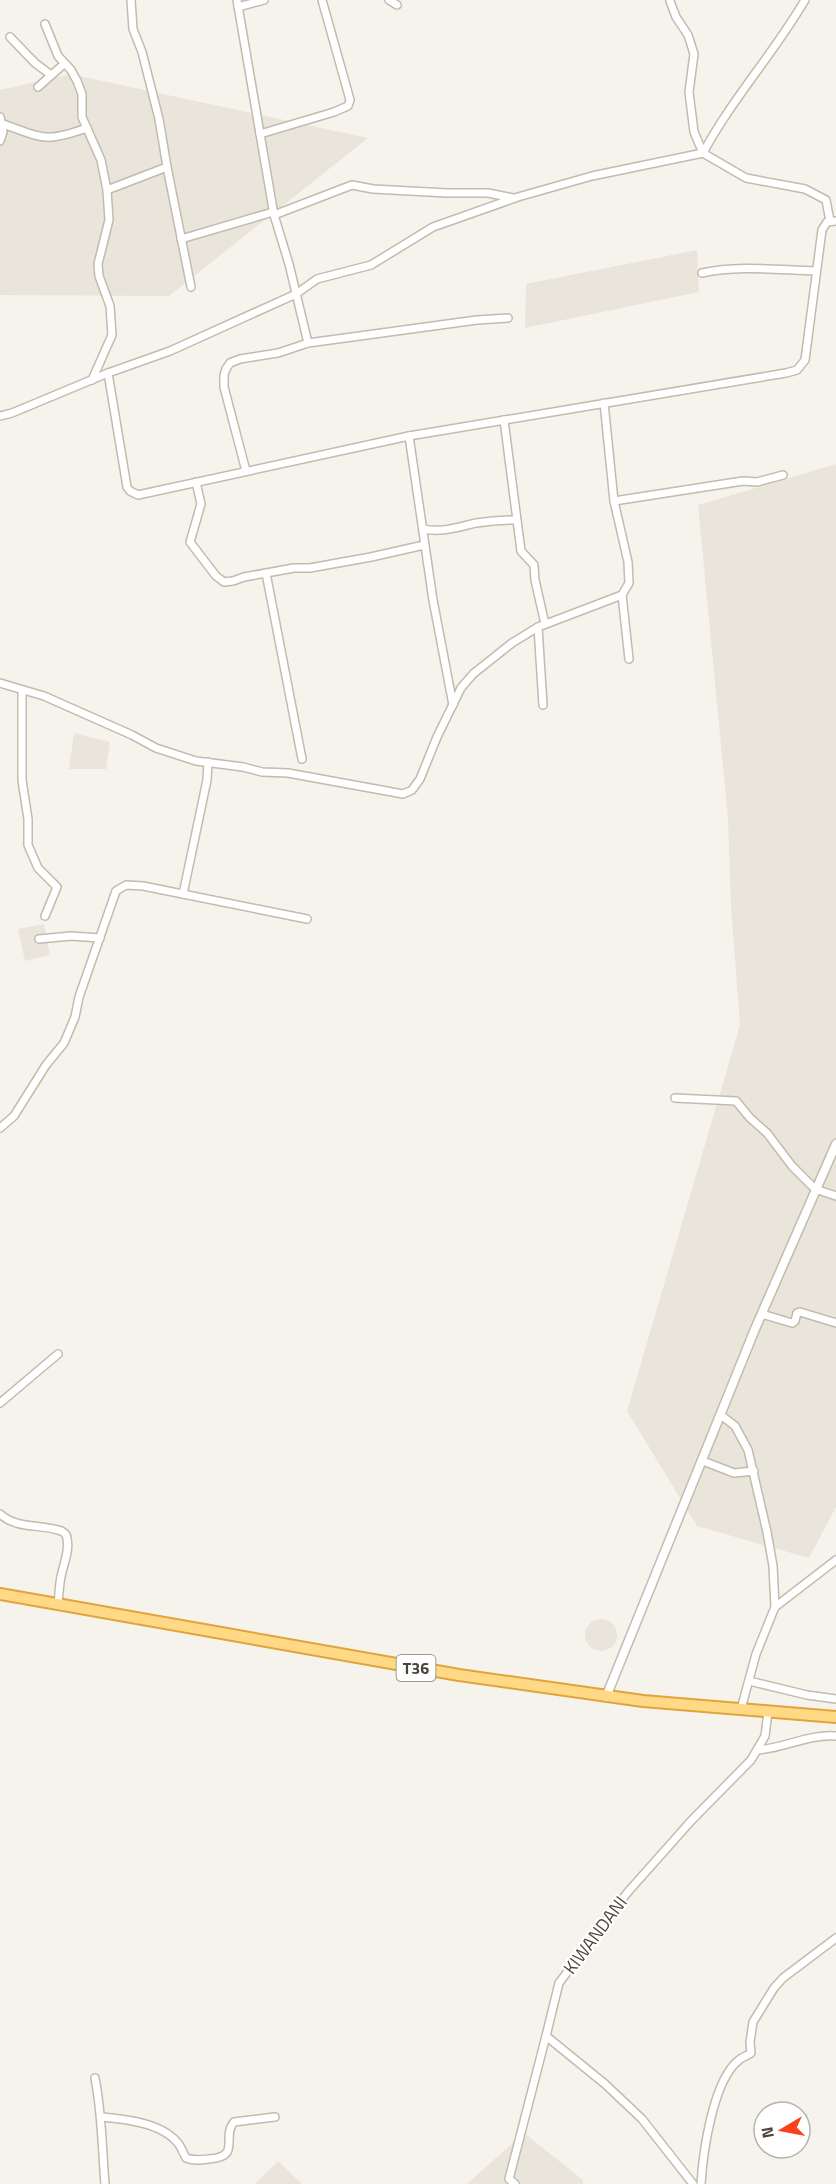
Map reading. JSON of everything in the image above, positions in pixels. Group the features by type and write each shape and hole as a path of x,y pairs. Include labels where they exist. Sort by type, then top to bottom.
{"highway":[{"name":"T36","path":"0,1594 459,1675 606,1697 836,1717"}],"street":[{"path":"131,0 133,29 142,52 159,119 191,287"},
{"path":"264,0 238,3 273,213 289,264 308,343"},
{"path":"260,134 348,106 350,100 322,0"},
{"path":"388,0 398,5"},
{"path":"703,153 715,129 750,82 804,0"},
{"path":"108,373 127,487 138,495 409,436 763,378 797,370 805,360 822,230 833,221 826,200 805,189 746,178 703,153 694,132 689,92 694,54 688,35 676,17 670,1"},
{"path":"45,24 58,57 71,70 82,94 82,117 101,160 107,190 109,220 98,264 99,276 110,306 112,335 92,380"},
{"path":"10,37 35,63 51,75"},
{"path":"38,87 64,64"},
{"path":"1,120 33,135 47,138 57,138 87,128"},
{"path":"0,141 3,132 1,120"},
{"path":"0,416 170,351 296,294 317,279 371,265 433,227 514,198 592,176 703,153"},
{"path":"107,190 167,167"},
{"path":"181,239 273,213 351,185 373,189 447,194 488,193 514,198"},
{"path":"702,273 744,269 816,271"},
{"path":"246,471 225,387 224,375 230,363 240,359 278,353 308,343 477,320 508,318"},
{"path":"604,403 614,501 628,562 629,583 622,595 629,659"},
{"path":"504,420 521,551 534,565 541,625 543,705"},
{"path":"409,436 424,529 424,545 453,705"},
{"path":"614,501 743,481 757,482 783,476"},
{"path":"196,482 201,504 190,542 216,576 224,582 294,567 310,568 394,553 424,545"},
{"path":"424,529 433,531 455,529 479,523 516,520"},
{"path":"266,573 302,759"},
{"path":"0,683 44,696 156,748 196,761 262,772 288,773 403,794 412,790 420,779 461,688 473,674 512,643 541,625 622,595"},
{"path":"22,691 22,780 29,828 28,845 38,868 57,887 45,916"},
{"path":"183,894 207,780 208,762"},
{"path":"0,1128 14,1116 46,1065 64,1043 75,1017 79,998 116,891 122,887 143,886 307,919"},
{"path":"39,939 71,936 100,938"},
{"path":"675,1098 736,1101 815,1189 836,1196"},
{"path":"606,1697 762,1314 836,1144"},
{"path":"762,1314 792,1323 797,1313 800,1312 836,1323"},
{"path":"0,1403 58,1354"},
{"path":"722,1416 735,1426 745,1441 772,1566 775,1607"},
{"path":"703,1461 734,1473 753,1471"},
{"path":"0,1514 3,1520 31,1527 60,1530 68,1538 58,1605"},
{"path":"741,1709 764,1631 775,1607 836,1560"},
{"path":"749,1681 807,1695 836,1699"},
{"name":"KIWANDANI","path":"515,2184 509,2180 559,1983 633,1886 691,1821 751,1760 765,1736 768,1712"},
{"path":"758,1749 777,1748 813,1736 836,1736"},
{"path":"700,2184 708,2132 718,2092 738,2060 751,2053 753,2022 783,1978 836,1938"},
{"path":"546,2036 605,2084 642,2119 693,2184"},
{"path":"95,2078 102,2117 101,2138 105,2184"},
{"path":"102,2117 127,2119 147,2124 176,2140 186,2158 194,2161 219,2159 225,2156 229,2148 231,2126 234,2122 275,2117"}],"shaded area":[{"path":"70,74 368,138 169,296 0,295 0,90"},
{"path":"697,250 699,292 525,328 526,284"},
{"path":"836,464 836,1507 809,1558 697,1526 627,1411 740,1025 731,906 728,819 698,505"},
{"path":"74,733 110,742 106,769 69,769"},
{"path":"44,924 50,955 25,961 18,929"},
{"path":"601,1619 612,1624 617,1635 612,1646 601,1651 590,1646 585,1635 590,1624"},
{"path":"524,2133 583,2180 583,2184 467,2184"},
{"path":"278,2161 302,2184 255,2184"}]}
